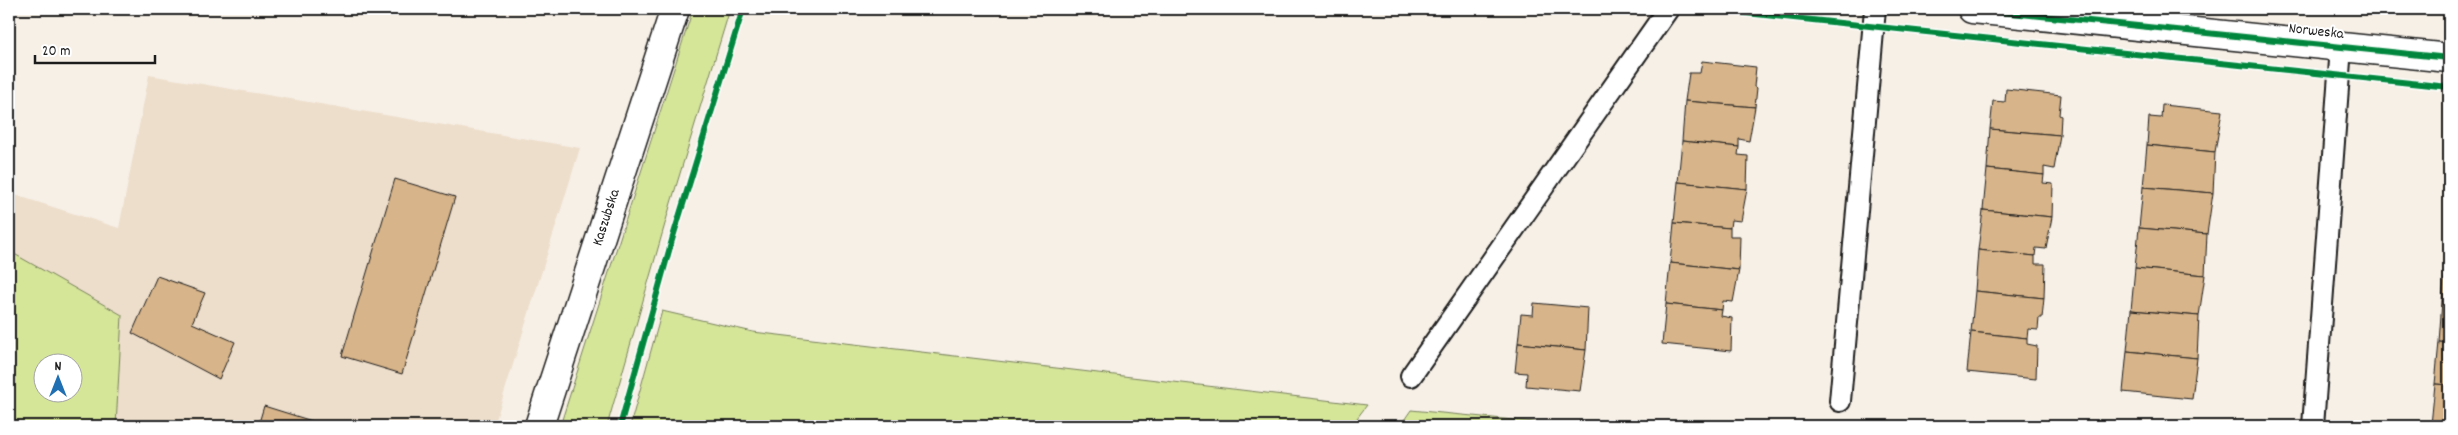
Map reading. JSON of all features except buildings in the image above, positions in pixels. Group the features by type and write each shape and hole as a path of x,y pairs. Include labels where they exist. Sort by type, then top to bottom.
{"street":[{"name":"Kaszubska","path":"539,426 675,9"},
{"name":"Norweska","path":"1972,9 2449,58"}],"lane":[{"path":"1411,376 1668,9"},
{"path":"1840,401 1875,9"},
{"path":"2313,426 2341,47"}],"shaded area":[{"path":"149,75 580,148 494,426 116,426 122,315 9,263 9,193 119,228"}],"green space":[{"path":"693,9 730,9 671,203 607,426 560,426"},
{"path":"9,251 122,315 116,426 9,426"},
{"path":"662,311 753,332 1367,405 1351,426 630,426"},
{"path":"1411,410 1575,426 1400,426"}],"cycle path":[{"path":"620,426 672,240 743,9"},
{"path":"1708,9 2449,87"},
{"path":"1972,9 2449,58"}]}
